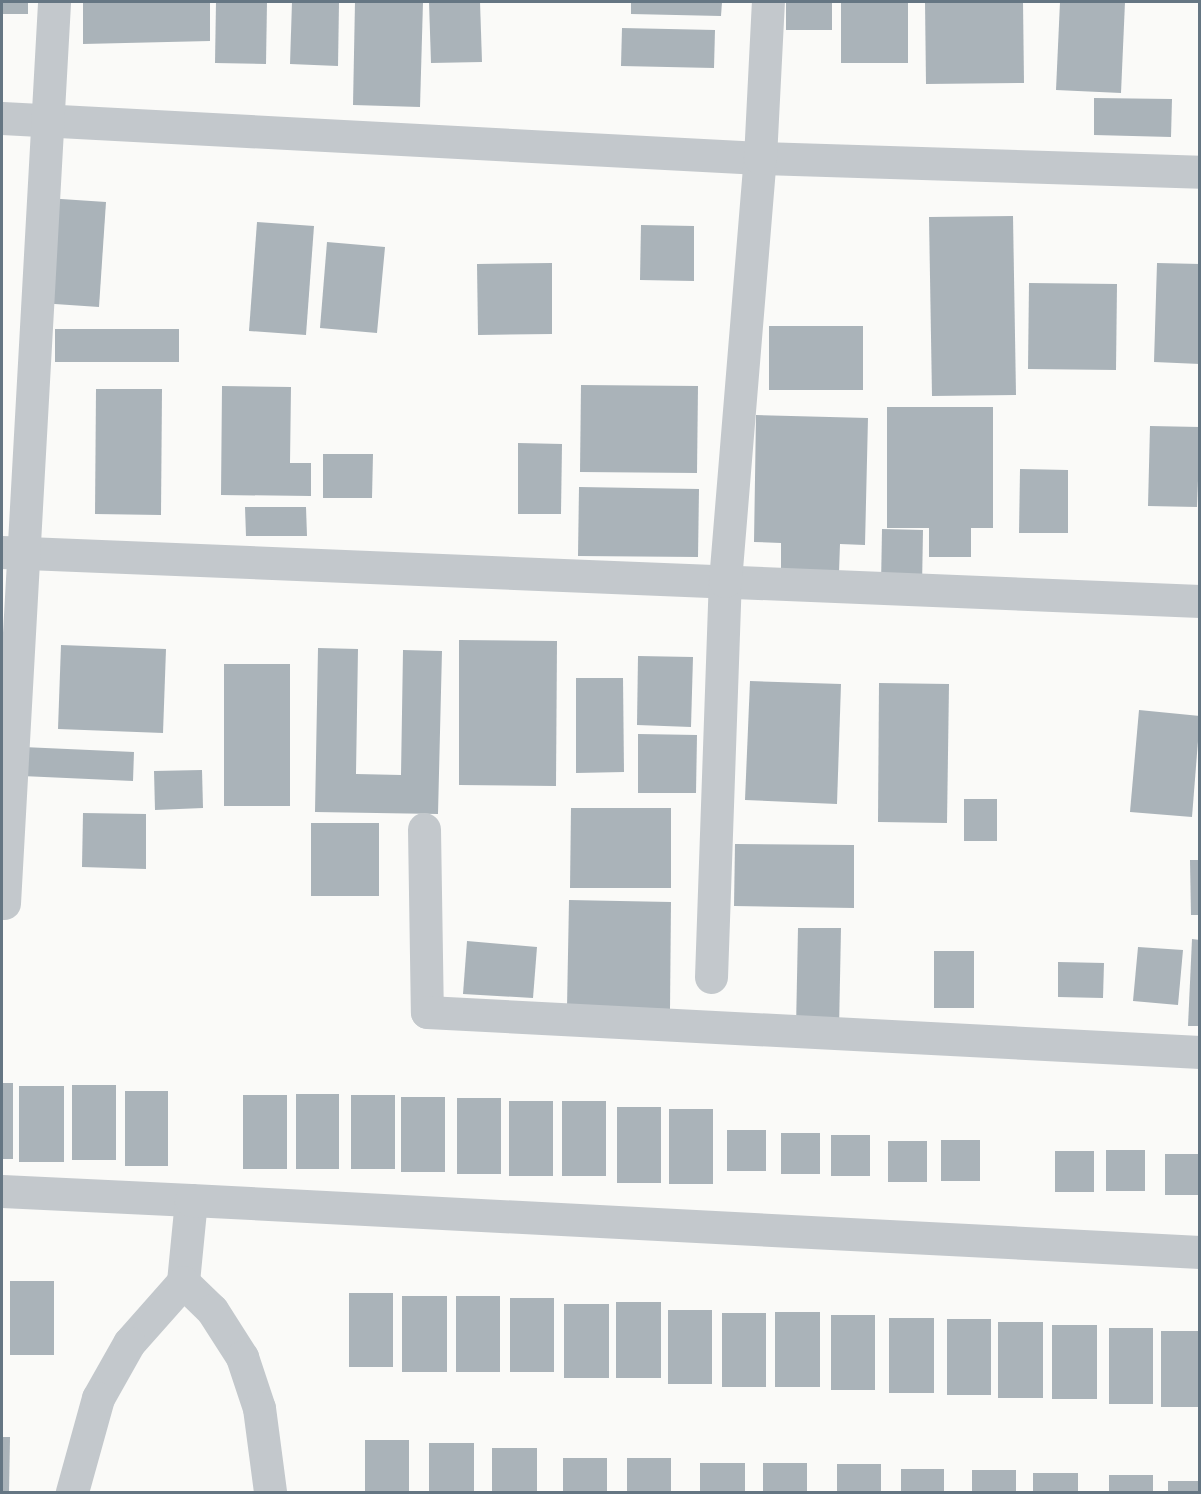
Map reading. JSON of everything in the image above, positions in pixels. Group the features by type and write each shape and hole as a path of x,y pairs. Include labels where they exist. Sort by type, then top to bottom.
{"street":[{"path":"4,903 12,552 50,120 54,2"},
{"path":"711,977 725,581 760,158 768,2"},
{"path":"2,118 760,158 1200,172"},
{"path":"12,552 1200,601"},
{"path":"424,829 427,1012 1200,1052"},
{"path":"2,1191 1200,1252"},
{"path":"72,1492 98,1398 129,1343 183,1282 191,1200"},
{"path":"183,1282 212,1310 242,1357 259,1408 270,1492"}],"building":[{"path":"2,2 28,2 28,14 2,14"},
{"path":"83,2 210,2 210,41 83,44"},
{"path":"216,2 267,2 266,64 215,63"},
{"path":"292,2 339,2 338,66 290,64"},
{"path":"355,2 423,2 420,107 353,105"},
{"path":"429,2 480,2 482,62 431,63"},
{"path":"631,2 722,2 721,16 631,14"},
{"path":"786,2 832,2 832,30 786,30"},
{"path":"841,2 908,2 908,63 841,63"},
{"path":"925,2 1023,2 1024,83 926,84"},
{"path":"1060,2 1125,2 1121,93 1056,90"},
{"path":"622,28 715,30 714,68 621,66"},
{"path":"1094,98 1172,99 1171,137 1094,135"},
{"path":"46,198 106,202 99,307 40,303"},
{"path":"1013,216 1016,395 932,396 929,217"},
{"path":"257,222 314,226 306,335 249,331"},
{"path":"641,225 694,226 694,281 640,280"},
{"path":"327,242 385,247 377,333 320,328"},
{"path":"552,263 552,334 478,335 477,264"},
{"path":"1157,263 1200,264 1200,364 1154,362"},
{"path":"1029,283 1117,284 1116,370 1028,369"},
{"path":"769,326 863,326 863,390 769,390"},
{"path":"55,329 179,329 179,362 55,362"},
{"path":"581,385 698,386 697,473 580,472"},
{"path":"222,386 291,387 290,463 311,463 311,496 221,495"},
{"path":"96,389 162,389 161,515 95,514"},
{"path":"887,407 993,407 993,528 971,528 971,557 929,557 929,528 887,528"},
{"path":"756,415 868,418 865,545 840,544 839,572 781,571 781,543 754,542"},
{"path":"1150,426 1200,427 1197,507 1148,506"},
{"path":"518,443 562,444 561,514 518,514"},
{"path":"323,454 373,454 372,498 323,498"},
{"path":"1020,469 1068,470 1068,533 1019,533"},
{"path":"579,487 699,489 698,557 578,556"},
{"path":"245,507 306,507 307,536 246,536"},
{"path":"882,529 923,530 922,587 881,586"},
{"path":"459,640 557,641 556,786 459,785"},
{"path":"61,645 166,649 163,733 58,729"},
{"path":"318,648 358,649 356,774 401,775 403,650 442,651 438,814 315,812"},
{"path":"638,656 693,657 691,727 637,725"},
{"path":"224,664 290,664 290,806 224,806"},
{"path":"576,678 623,678 624,772 576,773"},
{"path":"750,681 841,684 837,804 745,800"},
{"path":"879,683 949,684 947,823 878,822"},
{"path":"1139,710 1200,716 1192,817 1130,812"},
{"path":"638,734 697,735 696,793 638,793"},
{"path":"23,747 134,752 133,781 22,776"},
{"path":"202,770 203,808 155,810 154,771"},
{"path":"964,799 997,799 997,841 964,841"},
{"path":"571,808 671,808 671,888 570,888"},
{"path":"83,813 146,814 146,869 82,867"},
{"path":"311,823 379,823 379,896 311,896"},
{"path":"735,844 854,845 854,908 734,906"},
{"path":"1190,860 1200,860 1200,915 1191,915"},
{"path":"569,900 671,902 670,1009 567,1008"},
{"path":"798,928 841,928 839,1030 796,1029"},
{"path":"1192,939 1200,940 1200,1026 1188,1026"},
{"path":"467,941 537,947 533,998 463,994"},
{"path":"1138,947 1183,950 1178,1005 1133,1001"},
{"path":"934,951 974,951 974,1008 934,1008"},
{"path":"1058,962 1104,963 1103,998 1058,997"},
{"path":"2,1083 13,1083 13,1159 2,1159"},
{"path":"72,1085 116,1085 116,1160 72,1160"},
{"path":"19,1086 64,1086 64,1162 19,1162"},
{"path":"125,1091 168,1091 168,1166 125,1166"},
{"path":"296,1094 339,1094 339,1169 296,1169"},
{"path":"243,1095 287,1095 287,1169 243,1169"},
{"path":"351,1095 395,1095 395,1169 351,1169"},
{"path":"401,1097 445,1097 445,1172 401,1172"},
{"path":"457,1098 501,1098 501,1174 457,1174"},
{"path":"509,1101 553,1101 553,1176 509,1176"},
{"path":"562,1101 606,1101 606,1176 562,1176"},
{"path":"617,1107 661,1107 661,1183 617,1183"},
{"path":"669,1109 713,1109 713,1184 669,1184"},
{"path":"727,1130 766,1130 766,1171 727,1171"},
{"path":"781,1133 820,1133 820,1174 781,1174"},
{"path":"831,1135 870,1135 870,1176 831,1176"},
{"path":"941,1140 980,1140 980,1181 941,1181"},
{"path":"888,1141 927,1141 927,1182 888,1182"},
{"path":"1106,1150 1145,1150 1145,1191 1106,1191"},
{"path":"1055,1151 1094,1151 1094,1192 1055,1192"},
{"path":"1165,1154 1200,1154 1200,1195 1165,1195"},
{"path":"10,1281 54,1281 54,1355 10,1355"},
{"path":"349,1293 393,1293 393,1367 349,1367"},
{"path":"402,1296 447,1296 447,1372 402,1372"},
{"path":"456,1296 500,1296 500,1372 456,1372"},
{"path":"510,1298 554,1298 554,1372 510,1372"},
{"path":"616,1302 661,1302 661,1378 616,1378"},
{"path":"564,1304 609,1304 609,1378 564,1378"},
{"path":"668,1310 712,1310 712,1384 668,1384"},
{"path":"775,1312 820,1312 820,1387 775,1387"},
{"path":"722,1313 766,1313 766,1387 722,1387"},
{"path":"831,1315 875,1315 875,1390 831,1390"},
{"path":"889,1318 934,1318 934,1393 889,1393"},
{"path":"947,1319 991,1319 991,1395 947,1395"},
{"path":"998,1322 1043,1322 1043,1398 998,1398"},
{"path":"1052,1325 1097,1325 1097,1399 1052,1399"},
{"path":"1109,1328 1153,1328 1153,1404 1109,1404"},
{"path":"1161,1331 1200,1331 1200,1407 1161,1407"},
{"path":"2,1437 10,1437 9,1492 2,1492"},
{"path":"365,1440 409,1440 409,1492 365,1492"},
{"path":"429,1443 474,1443 474,1492 429,1492"},
{"path":"492,1448 537,1448 537,1492 492,1492"},
{"path":"563,1458 607,1458 607,1492 563,1492"},
{"path":"627,1458 671,1458 671,1492 627,1492"},
{"path":"700,1463 745,1463 745,1492 700,1492"},
{"path":"763,1463 807,1463 807,1492 763,1492"},
{"path":"837,1464 881,1464 881,1492 837,1492"},
{"path":"901,1469 944,1469 944,1492 901,1492"},
{"path":"972,1470 1016,1470 1016,1492 972,1492"},
{"path":"1033,1473 1078,1473 1078,1492 1033,1492"},
{"path":"1109,1475 1153,1475 1153,1492 1109,1492"},
{"path":"1168,1481 1200,1481 1200,1492 1168,1492"}]}
